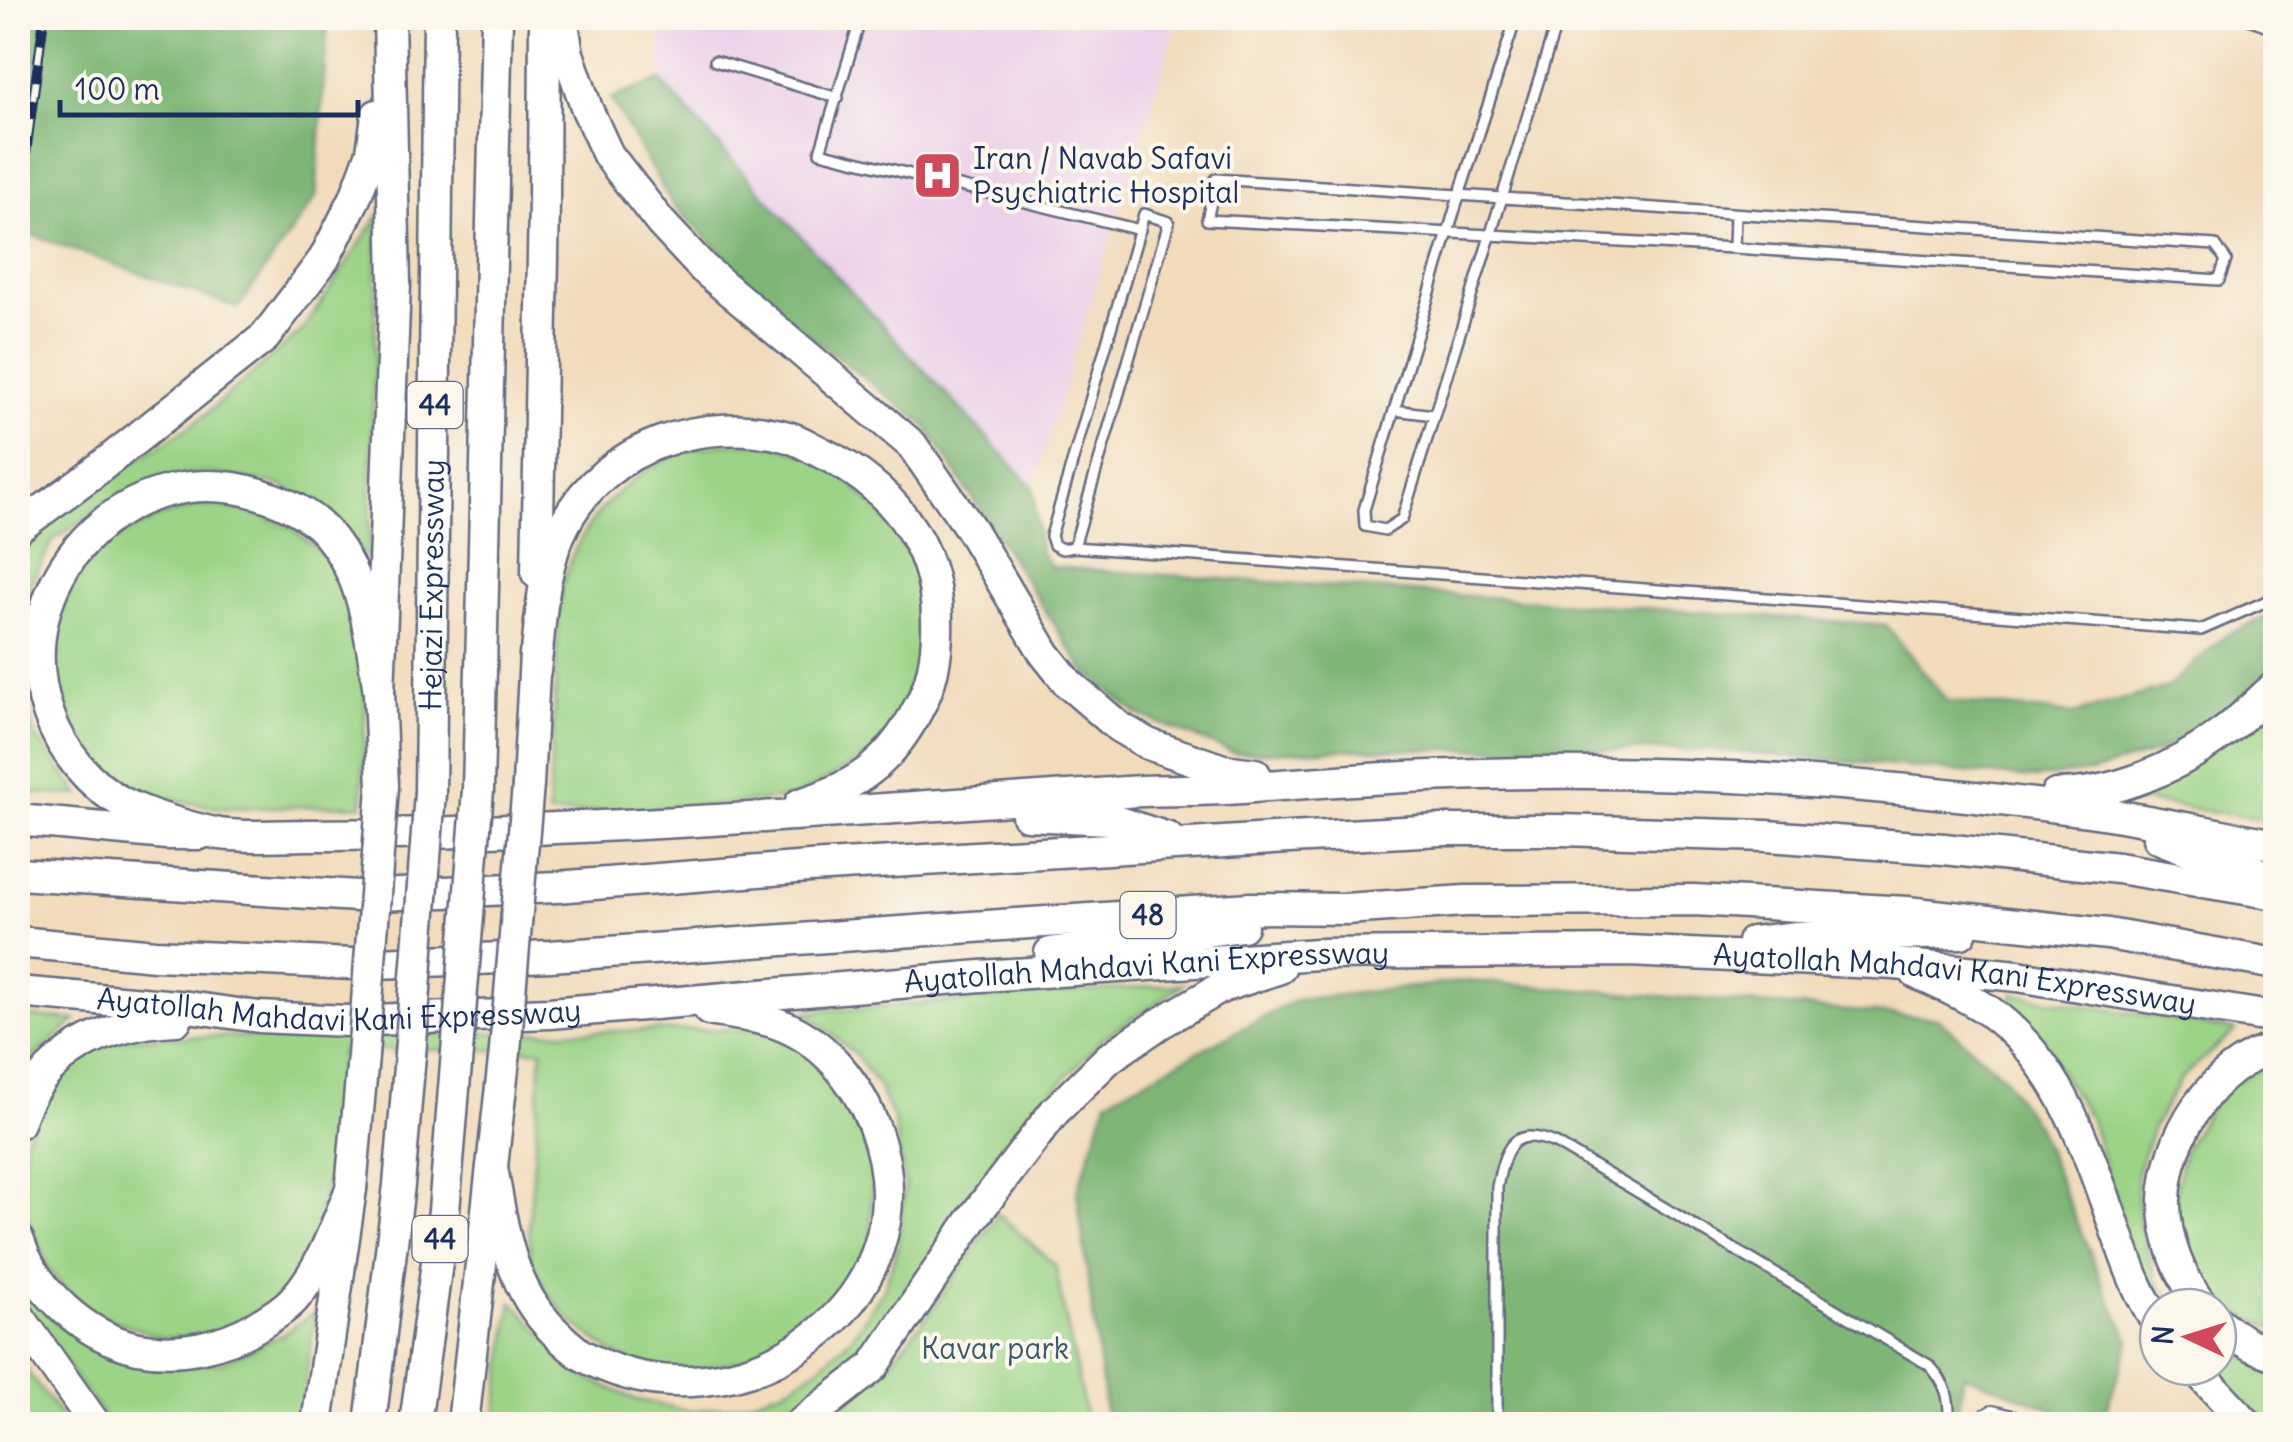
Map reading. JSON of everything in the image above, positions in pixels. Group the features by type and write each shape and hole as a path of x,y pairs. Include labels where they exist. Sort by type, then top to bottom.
{"main road":[{"path":"18,528 265,337 324,259 355,198 372,152 378,118 374,67 382,18"},
{"path":"378,692 395,283 390,18"},
{"name":"Hejazi Expressway","path":"370,1424 399,1185 430,793 439,18"},
{"name":"Hejazi Expressway","path":"415,1424 444,1210 478,790 497,18"},
{"path":"463,1424 505,1051 535,671 545,18"},
{"path":"562,18 568,54 608,155 661,223 703,268 912,445 970,528 1045,654 1068,684 1119,727 1161,750 1223,770 1308,781"},
{"path":"535,671 548,569 565,522 588,490 622,461 666,438 743,429 791,437 848,466 878,487 914,532 931,576 937,608 934,665 911,724 867,774 837,792 764,816"},
{"path":"224,834 126,804 92,782 52,725 38,660 42,616 56,578 86,537 106,519 139,502 188,487 240,489 282,501 322,528 350,570 367,613 378,692 384,787 363,1056 351,1190 317,1424"},
{"path":"1964,797 2072,795 2120,786 2177,763 2224,732 2276,686"},
{"path":"18,820 167,834 361,835 563,828 1308,781 1535,773 1654,774 1797,781 1964,797 2094,812 2276,845"},
{"path":"926,806 1109,819 1186,844"},
{"path":"2094,812 2254,871 2276,884"},
{"name":"48","path":"18,874 357,896 556,887 809,867 1440,830 1560,830 1766,836 1944,849 2118,868 2276,894"},
{"name":"Ayatollah Mahdavi Kani Expressway","path":"18,942 154,954 352,964 550,956 1250,908 1345,909 1465,901 1694,900 1907,912 2108,934 2276,964"},
{"path":"980,976 1046,954 1345,909"},
{"path":"1665,952 1798,936 2060,930"},
{"name":"Ayatollah Mahdavi Kani Expressway","path":"18,992 259,1017 347,1021 550,1013 980,976 1318,954 1665,952 1895,964 2018,976 2276,1018"},
{"path":"800,1424 873,1366 973,1218 1055,1111 1109,1058 1222,987 1318,954"},
{"path":"1895,964 1950,988 1989,1011 2019,1036 2044,1066 2082,1137 2138,1287"},
{"path":"492,1168 510,1254 526,1296 544,1321 594,1365 663,1390 699,1392 736,1387 770,1376 804,1356 832,1332 854,1306 873,1272 887,1216 881,1145 868,1110 830,1056 805,1036 774,1022 672,1002"},
{"path":"18,1123 32,1093 53,1068 76,1048 104,1032 164,1020 259,1017"},
{"path":"2190,1287 2178,1268 2168,1232 2165,1199 2173,1155 2202,1099 2240,1064 2276,1048"},
{"path":"18,1239 30,1268 62,1308 117,1342 162,1350 214,1346 240,1336 294,1300 327,1247 351,1190"},
{"path":"18,1316 95,1424"},
{"path":"2238,1337 2276,1356"},
{"path":"2213,1387 2247,1424"}],"street":[{"path":"1976,1424 1992,1415 2029,1424"}],"lane":[{"path":"861,18 820,152 1140,230"},
{"path":"1516,18 1364,510 1366,526 1385,530 1402,519 1558,18"},
{"path":"2246,18 2276,30"},
{"path":"716,61 838,98"},
{"path":"1216,179 1459,196 2214,245 2226,260 2219,280 1734,248 1207,220 1216,179"},
{"path":"1074,548 1168,222 1144,214 1051,536 1054,545 1062,549 2201,630 2276,597"},
{"path":"1734,248 1735,214"},
{"path":"1394,410 1434,415"},
{"path":"1075,452 1099,456"},
{"path":"1497,1424 1497,1187 1503,1156 1517,1138 1527,1135 1556,1144 1929,1365 1939,1375 1950,1400 1949,1424"}],"shaded area":[{"name":"Iran / Navab Safavi Psychiatric Hospital","path":"661,18 1178,18 1033,487 660,80"}],"green space":[{"path":"18,18 328,18 316,197 238,308 18,230"},
{"path":"660,80 1033,487 1040,551 1051,567 1886,625 1947,701 2074,714 2168,687 2226,635 2275,613 2275,667 2241,702 2162,750 2091,772 2034,778 1714,750 1359,749 1235,753 1138,715 1083,669 925,425 779,312 671,202 611,99"},
{"path":"378,216 369,560 330,514 280,485 205,472 160,477 125,493 53,540 32,582 18,638 18,542 198,421 304,329"},
{"path":"763,443 827,460 913,545 929,658 889,744 795,797 548,815 560,601 564,579 583,535 613,498 651,468 703,447"},
{"path":"200,506 247,510 292,528 326,557 354,595 367,660 362,805 222,808 158,798 114,774 89,749 69,712 56,670 59,628 69,588 105,543 159,517"},
{"path":"18,667 33,733 80,795 18,793"},
{"path":"2275,699 2275,821 2116,797"},
{"path":"1468,981 1937,1018 2003,1076 2037,1127 2130,1341 2101,1424 2090,1424 1964,1374 1955,1424 1107,1424 1077,1192 1107,1100 1296,1000"},
{"path":"1184,984 1102,1039 1032,1113 889,1322 842,1376 782,1424 495,1424 512,1301 581,1375 636,1400 689,1411 735,1406 785,1389 817,1369 853,1336 884,1289 898,1246 905,1186 894,1120 878,1086 856,1055 806,1012"},
{"path":"2013,994 2236,1030 2182,1077 2152,1129 2136,1176 2139,1224 2162,1287 2148,1287 2133,1258 2091,1120 2037,1037 2008,1012"},
{"path":"18,1016 76,1020 31,1059 18,1081"},
{"path":"757,1029 802,1048 839,1084 866,1133 872,1181 871,1239 846,1291 780,1353 659,1377 611,1352 572,1322 547,1292 531,1259 529,1227 542,1050 341,1050 314,1250 276,1301 216,1333 163,1338 89,1312 50,1272 21,1203 25,1139 48,1090 84,1052 126,1038"},
{"path":"2275,1059 2275,1329 2238,1313 2238,1287 2204,1285 2179,1247 2175,1198 2184,1149 2221,1090"},
{"name":"Kavar park","path":"998,1214 1055,1265 1087,1424 822,1424 888,1366"},
{"path":"18,1274 61,1325 99,1353 171,1365 223,1362 282,1335 316,1311 299,1424 110,1424 18,1300"},
{"path":"2238,1355 2275,1369 2275,1424 2261,1424 2226,1387 2238,1387"},
{"path":"18,1360 67,1424 18,1424"}],"railway":[{"path":"18,213 44,18"}],"place":[{"name":"Iran / Navab Safavi Psychiatric Hospital","path":"938,176"}]}
